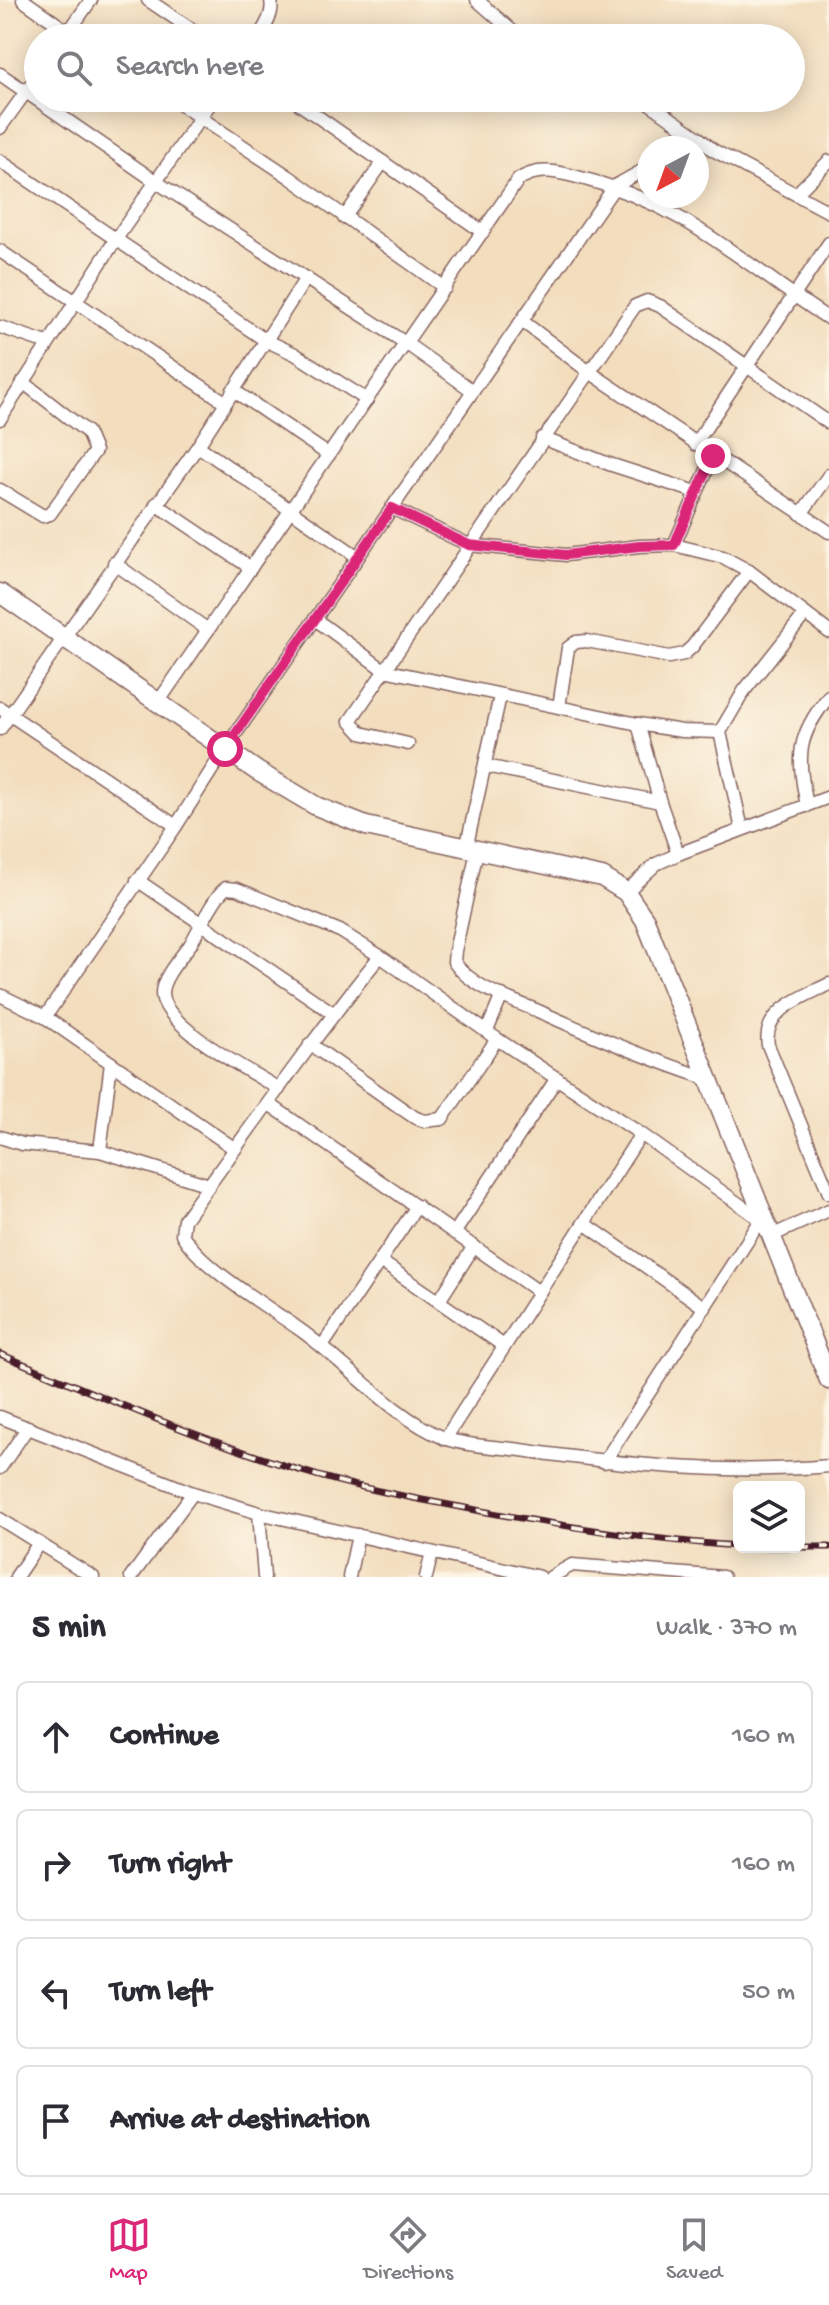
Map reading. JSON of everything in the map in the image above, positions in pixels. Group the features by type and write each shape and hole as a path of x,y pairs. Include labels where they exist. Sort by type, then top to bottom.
{"main road":[{"path":"0,593 286,790 341,818 471,850 602,877 626,892 645,920 829,1380"}],"street":[{"path":"23,0 54,24"},
{"path":"77,24 91,0"},
{"path":"148,0 183,24"},
{"path":"267,24 271,0"},
{"path":"477,0 504,24"},
{"path":"0,74 24,90"},
{"path":"0,128 24,94"},
{"path":"56,112 473,391"},
{"path":"192,112 445,288"},
{"path":"0,419 73,302 204,112"},
{"path":"311,112 483,232"},
{"path":"662,112 696,136"},
{"path":"709,147 829,212"},
{"path":"0,161 265,340 295,354 367,400"},
{"path":"796,194 829,161"},
{"path":"344,218 383,162"},
{"path":"159,701 518,180 530,171 556,171 615,186 682,217 829,319"},
{"path":"45,1017 225,749 615,186 637,174"},
{"path":"695,444 829,243"},
{"path":"0,251 225,402"},
{"path":"0,729 5,711 63,636 198,446 306,278"},
{"path":"408,744 361,733 350,721 635,306 647,301 660,306 829,423"},
{"path":"522,321 588,371 829,532"},
{"path":"0,327 47,343"},
{"path":"0,490 43,516 50,514 95,451 87,432 23,382"},
{"path":"233,390 329,455"},
{"path":"542,438 696,492"},
{"path":"198,446 358,557"},
{"path":"674,545 713,456"},
{"path":"801,514 829,475"},
{"path":"156,504 251,568"},
{"path":"392,508 469,545 566,555 674,545 723,557 749,571 829,632"},
{"path":"114,563 208,630"},
{"path":"559,707 568,648 576,642 587,641 669,657 684,654 749,571"},
{"path":"742,829 720,732 744,691 805,614"},
{"path":"315,619 384,670 638,724 682,731 720,732"},
{"path":"500,696 454,962 470,978 502,995 641,1057 709,1079"},
{"path":"807,806 798,763 803,737 829,696"},
{"path":"5,711 176,826"},
{"path":"638,724 678,854"},
{"path":"486,766 660,802"},
{"path":"626,892 656,864 829,797"},
{"path":"137,880 333,1013"},
{"path":"279,1089 202,1040 177,1021 164,1002 161,990 220,892 226,888 237,889 340,931 380,956 641,1134 767,1227"},
{"path":"380,956 333,1013 184,1220 182,1234 198,1255 323,1345 350,1371 413,1420 445,1439 604,1462 686,1470 779,1470 829,1466"},
{"path":"829,984 781,1010 766,1034 829,1193"},
{"path":"0,995 45,1017 235,1149"},
{"path":"310,1044 414,1117 431,1121 442,1119 492,1035 502,995"},
{"path":"100,1151 111,1063"},
{"path":"455,1232 557,1078"},
{"path":"269,1104 539,1292"},
{"path":"445,1439 641,1134"},
{"path":"0,1137 22,1144 100,1151 209,1185"},
{"path":"323,1345 417,1206"},
{"path":"604,1462 705,1308 767,1227 829,1210"},
{"path":"584,1223 705,1308"},
{"path":"439,1301 474,1246"},
{"path":"380,1261 504,1346"},
{"path":"0,1417 193,1493 259,1513 540,1577"},
{"path":"0,1468 28,1427"},
{"path":"131,1577 193,1493"},
{"path":"259,1513 264,1577"},
{"path":"0,1519 93,1577"},
{"path":"349,1577 358,1535"},
{"path":"16,1577 39,1543"},
{"path":"426,1577 432,1553"},
{"path":"551,1577 572,1565 594,1572 723,1577"}],"railway":[{"path":"0,1354 197,1435 340,1482 554,1524 733,1546"},
{"path":"805,1547 829,1547"}],"route":[{"path":"225,749 392,508 469,545 566,555 674,545 713,456"}]}
